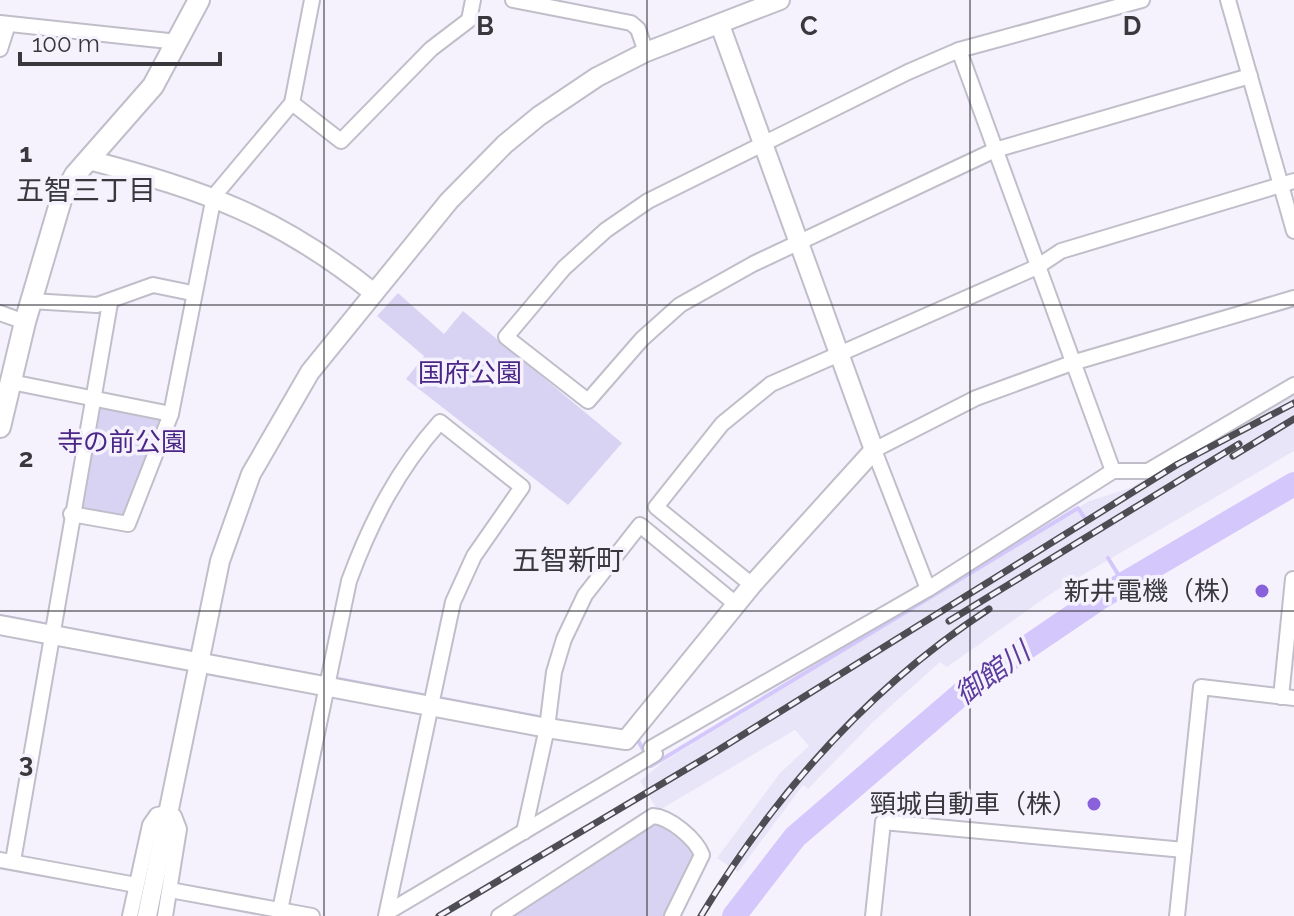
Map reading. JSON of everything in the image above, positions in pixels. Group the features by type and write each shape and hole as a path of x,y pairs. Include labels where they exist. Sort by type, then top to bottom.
{"main road":[{"path":"0,427 25,322 61,200 75,175 153,86 199,0"}],"street":[{"path":"71,514 128,524 171,414 192,293 214,196 292,103 312,0"},
{"path":"292,103 341,141 424,55 469,20 473,0"},
{"path":"513,0 555,3 631,23 638,29 646,52"},
{"path":"147,916 220,561 251,474 310,372 449,201 505,144 597,77 646,52 780,0"},
{"path":"1142,0 1119,3 959,50 648,201 606,230 564,268 506,337 588,401 642,339 705,287 995,150 1250,76"},
{"path":"1228,0 1250,76 1287,182 1294,231"},
{"path":"0,49 4,23 178,42"},
{"path":"720,25 874,450 928,589"},
{"path":"959,50 1113,471"},
{"path":"89,160 214,196 247,210 302,240 374,293"},
{"path":"752,585 656,507 722,424 742,404 782,378 1037,267 1084,242 1287,182"},
{"path":"31,301 84,305 110,303 149,285 192,293"},
{"path":"626,740 752,585 874,450 976,398 1072,363 1294,298"},
{"path":"110,303 51,637 6,860 136,885"},
{"path":"0,313 25,322"},
{"path":"11,382 171,414"},
{"path":"387,914 655,754 651,748 928,589 1113,471 1148,471 1294,385"},
{"path":"280,910 338,624 363,543 394,480 440,422 522,487 474,556 461,581 444,631 387,914"},
{"path":"524,832 547,728 554,672 572,619 585,595 640,525 737,605"},
{"path":"1177,916 1201,687 1287,697 1293,579"},
{"path":"0,625 51,637 626,740 641,761"},
{"path":"130,916 150,825 157,815 168,813 174,816 179,829 165,916"},
{"path":"499,916 653,816 668,821 698,846 702,855 672,916"},
{"path":"873,916 883,822 1184,850"},
{"path":"170,890 312,916"}],"shaded area":[{"path":"1294,392 1294,451 1052,593 947,667 940,662 874,721 808,789 803,785 738,872 717,858 780,773 809,746 795,730 658,811 640,781 663,762 1089,501 1130,488"}],"green space":[{"name":"国府公園","path":"398,293 444,334 463,311 622,443 568,505 406,379 424,356 377,316"},
{"name":"寺の前公園","path":"97,403 164,417 128,513 118,518 77,509"},
{"path":"659,823 690,846 695,862 663,916 498,916 647,824"}],"waterway":[{"name":"御館川","path":"734,916 795,837 973,684 1098,599 1294,484"},
{"path":"650,763 651,766 1078,508 1084,517"},
{"path":"1108,558 1124,584"},
{"path":"0,616 49,625"},
{"path":"57,627 194,652"},
{"path":"207,655 324,677"},
{"path":"333,678 544,718"},
{"path":"635,735 646,755"}],"railway":[{"path":"439,916 712,754 1178,464 1294,403"},
{"path":"1233,456 1294,419"},
{"path":"949,621 1239,444"},
{"path":"701,916 760,828 828,746 904,673 989,609"}],"place":[{"name":"新井電機（株）","path":"1262,591"},
{"name":"頸城自動車（株）","path":"1094,804"}],"district":[{"name":"五智三丁目","path":"86,190"},
{"name":"五智新町","path":"568,560"}]}
